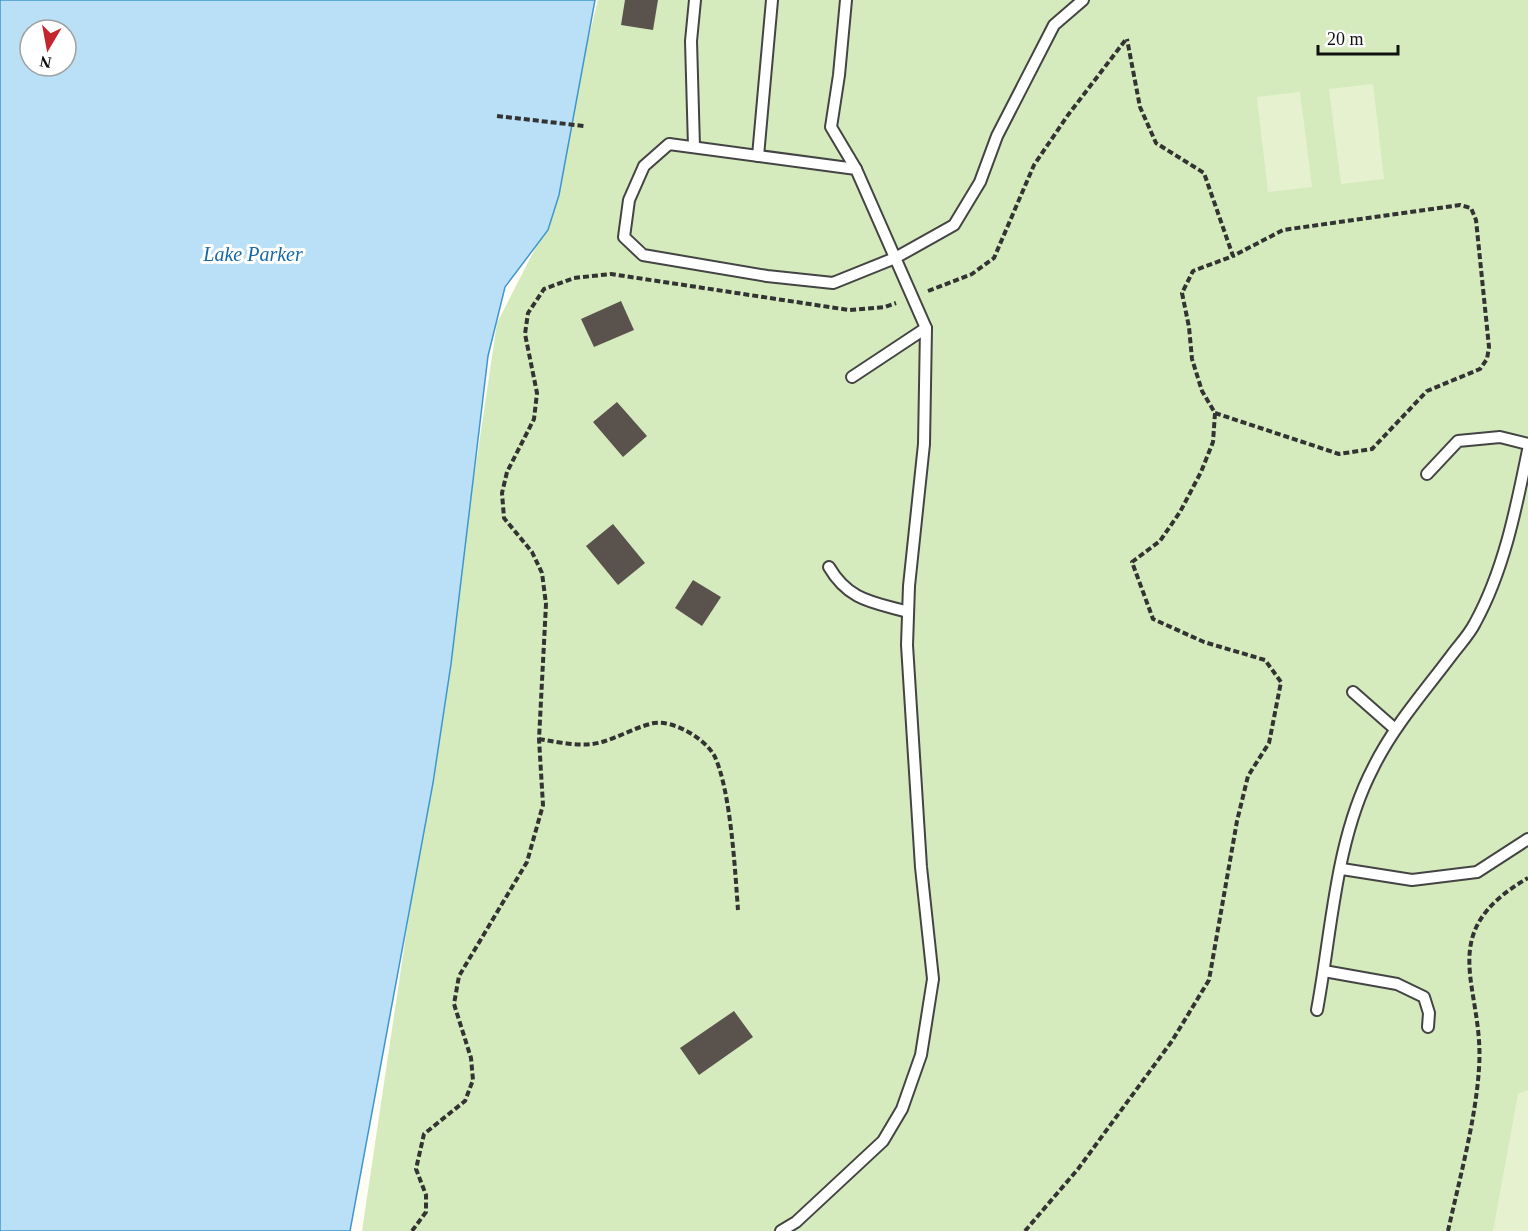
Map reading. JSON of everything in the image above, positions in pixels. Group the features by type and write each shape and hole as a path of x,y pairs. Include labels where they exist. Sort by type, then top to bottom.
{"lane":[{"path":"694,147 691,41 695,0"},
{"path":"758,156 772,0"},
{"path":"781,1231 796,1222 883,1140 902,1109 921,1055 933,980 920,856 907,645 924,444 927,379 926,328 856,169 831,127 839,75 846,0"},
{"path":"856,169 669,144 644,166 628,200 624,237 643,255 767,276 833,283 895,258 954,225 980,182 997,136 1053,25 1083,0"},
{"path":"852,377 926,328"},
{"path":"1427,474 1458,441 1500,437 1528,444"},
{"path":"1317,1010 1354,813 1372,769 1395,729 1475,624 1496,577 1519,496 1528,450"},
{"path":"829,567 840,585 864,600 908,612"},
{"path":"1353,692 1395,729"},
{"path":"1342,869 1412,880 1477,872 1528,838"},
{"path":"1324,971 1397,984 1424,997 1429,1013 1428,1027"}],"path":[{"path":"412,1231 426,1212 426,1195 416,1169 424,1134 465,1101 473,1080 471,1058 454,1004 459,976 527,862 543,805 543,774 539,739 546,604 542,573 532,552 504,518 502,493 507,472 534,419 537,393 525,334 528,313 544,289 574,279 611,274 849,310 885,307 972,274 994,258 1034,165 1068,115 1127,38 1140,107 1156,143 1204,173 1233,256"},
{"path":"498,116 584,126"},
{"path":"1025,1231 1078,1169 1172,1041 1209,980 1248,776 1269,742 1281,682 1265,660 1204,642 1153,619 1132,562 1160,541 1180,512 1201,472 1213,442 1215,413 1202,391 1192,359 1189,327 1182,293 1193,271 1233,256 1283,230 1460,205 1471,208 1476,220 1489,347 1487,359 1480,369 1427,391 1372,449 1339,454 1215,413"},
{"path":"539,739 573,744 600,743 656,723 676,727 694,735 714,756 722,783 735,867 738,910"},
{"path":"1448,1231 1480,1068 1468,960 1473,934 1488,908 1513,886 1528,878"}],"green space":[{"path":"598,0 1528,0 1528,1231 362,1231 497,323 537,245"},
{"path":"1373,84 1384,179 1341,184 1329,89"},
{"path":"1300,92 1312,187 1268,192 1257,97"},
{"path":"1528,1090 1528,1231 1493,1231 1518,1094"}],"water":[{"name":"Lake Parker","path":"0,0 595,0 559,195 548,230 505,287 488,356 451,664 433,783 350,1231 0,1231"}],"building":[{"path":"625,0 658,0 653,30 621,25"},
{"path":"621,301 634,330 594,347 581,319"},
{"path":"617,402 647,436 623,457 593,422"},
{"path":"613,524 645,563 618,585 586,546"},
{"path":"693,580 721,597 702,626 675,608"},
{"path":"734,1011 753,1037 699,1075 680,1048"}]}
